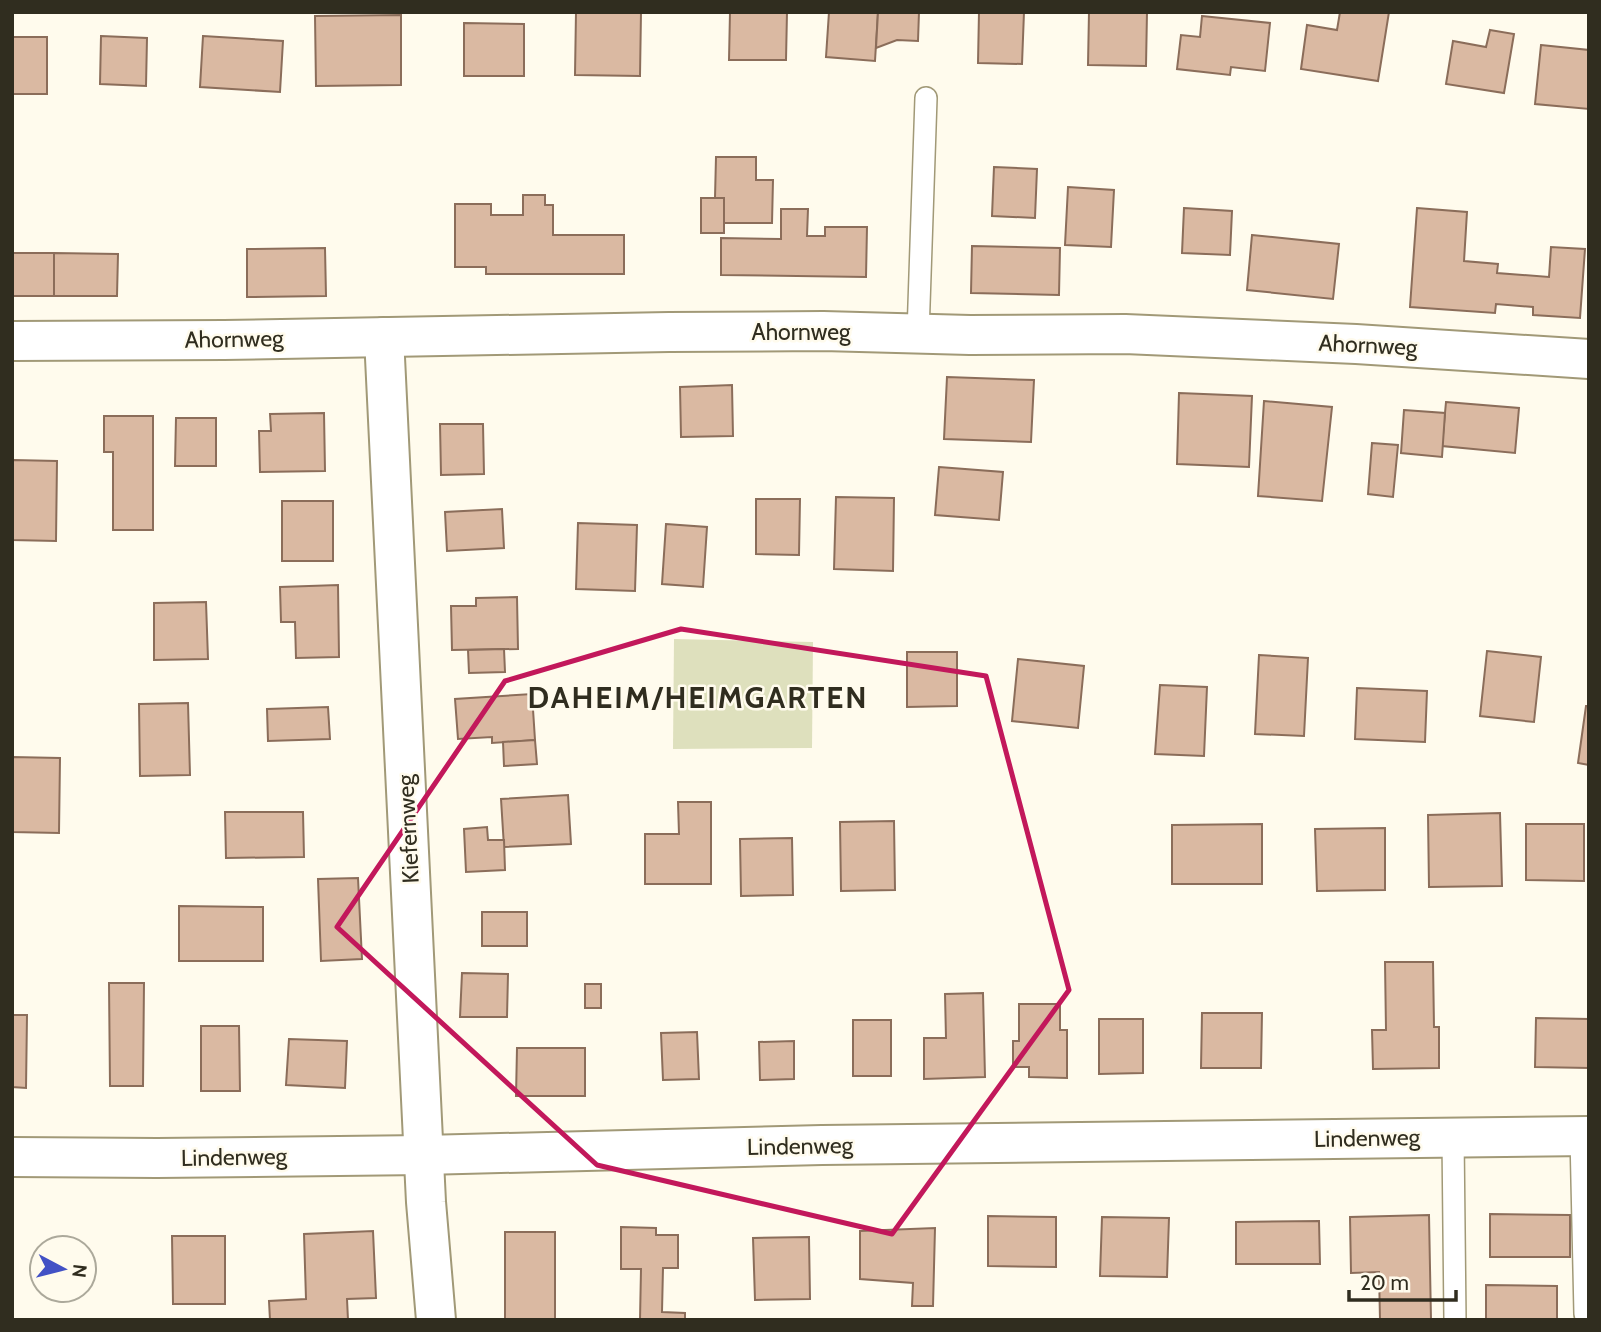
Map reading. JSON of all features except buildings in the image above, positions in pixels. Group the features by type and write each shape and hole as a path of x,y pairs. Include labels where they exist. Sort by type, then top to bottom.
{"street":[{"name":"Ahornweg","path":"12,341 823,331 970,335 1125,334 1356,344 1589,359"},
{"name":"Kiefernweg","path":"384,337 426,1202 436,1320"},
{"name":"Lindenweg","path":"12,1157 424,1155 822,1145 1585,1136"}],"lane":[{"path":"918,334 926,98"},
{"path":"1585,1136 1585,1314"},
{"path":"1453,1137 1455,1320"}],"highlighted area":[{"path":"681,629 986,676 1069,990 892,1234 597,1165 337,927 505,681"}],"green space":[{"path":"674,639 813,642 812,748 673,749"}],"district":[{"name":"DAHEIM/HEIMGARTEN","path":"698,698"}]}
